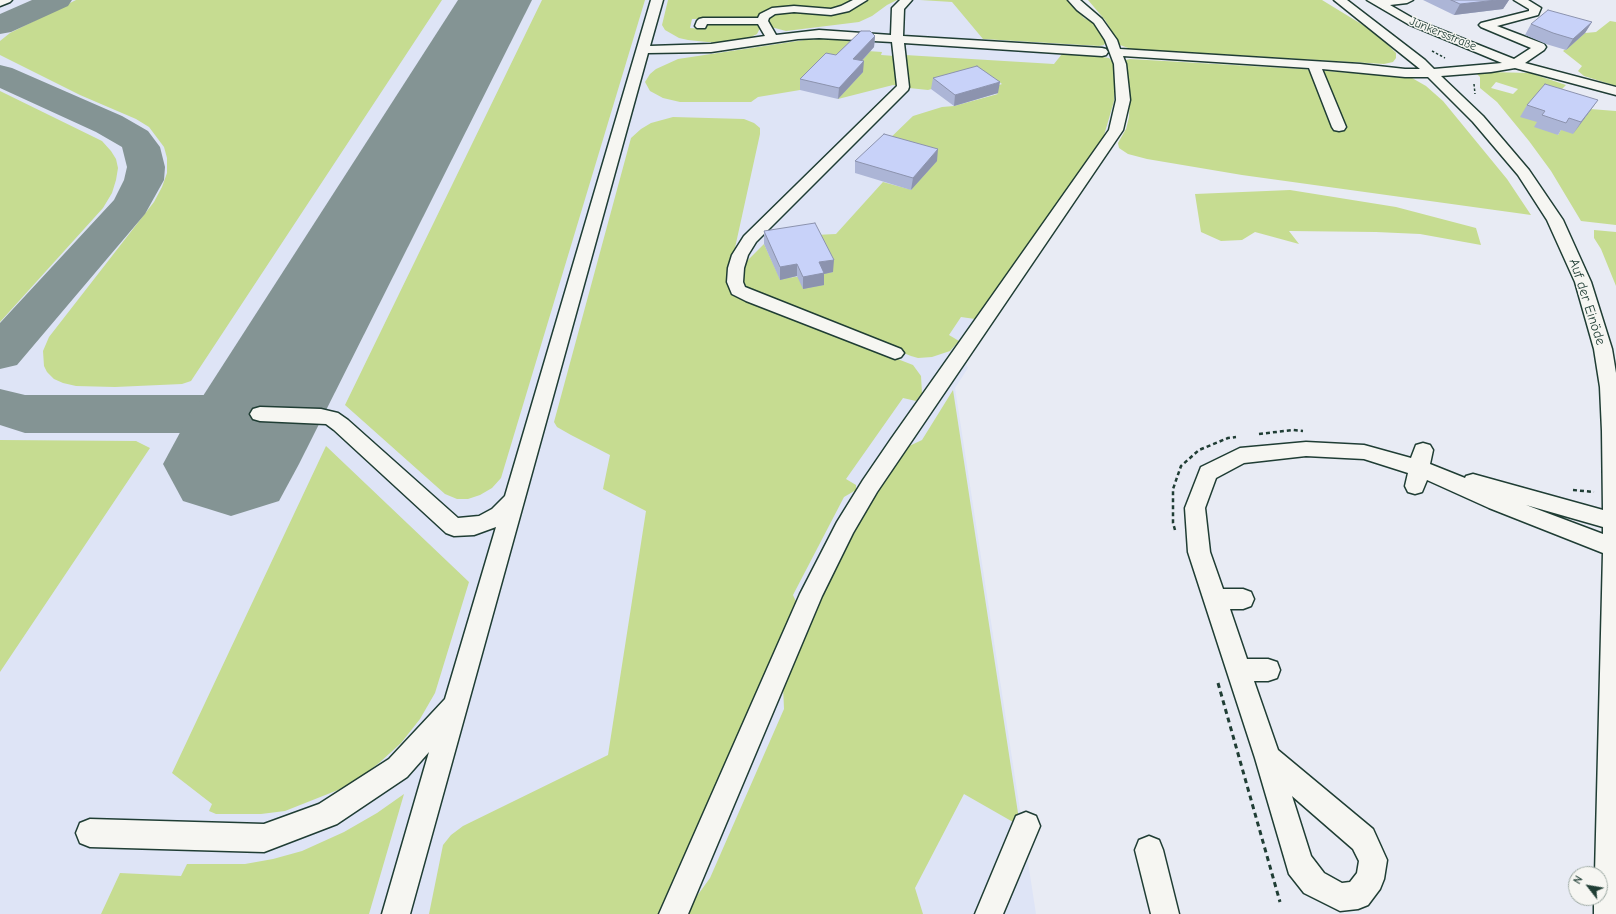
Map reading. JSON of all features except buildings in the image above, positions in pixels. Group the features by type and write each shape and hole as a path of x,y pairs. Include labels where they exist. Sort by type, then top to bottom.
{"street":[{"path":"0,2 6,0"},
{"path":"396,914 454,705 657,0"},
{"path":"762,21 767,13 780,9 831,12 845,9 861,0"},
{"path":"894,353 752,297 738,290 735,282 736,268 740,255 750,239 903,87 896,38 898,8 906,0"},
{"path":"673,914 811,594 845,528 894,450 1116,130 1121,109 1123,89 1120,64 1109,52 1111,40 1098,21 1081,8 1074,0"},
{"name":"Auf der Einöde","path":"1340,0 1427,68 1478,119 1524,173 1554,220 1573,258 1583,282 1595,319 1604,355 1609,387 1614,521 1608,914"},
{"path":"1375,2 1407,0"},
{"path":"1515,64 1540,47 1485,25 1534,13 1535,8 1520,0"},
{"name":"Junkersstraße","path":"1375,2 1412,22 1449,38 1479,48 1515,64 1616,91"},
{"path":"701,26 703,21 762,21"},
{"path":"762,21 772,39"},
{"name":"Junkersstraße","path":"643,50 711,48 819,34 1360,68 1405,73 1427,68 1515,64"},
{"path":"1314,65 1339,127"},
{"path":"260,414 321,416 331,418 341,425 454,527 474,526 486,522 500,515 513,501"},
{"path":"1268,758 1362,839 1373,860 1370,879 1358,894 1340,897 1314,883 1299,864 1268,758 1199,552 1195,508 1208,473 1240,456 1306,449 1364,452 1419,468 1496,502 1614,548"},
{"path":"1442,477 1498,488 1552,505 1614,521"},
{"path":"1215,599 1243,599"},
{"path":"1239,670 1268,670"},
{"path":"90,832 264,838 327,814 398,768 454,705"},
{"path":"989,914 1026,826"},
{"path":"1149,850 1165,914"}],"path":[{"path":"1257,435 1293,430 1308,431"},
{"path":"1175,531 1173,523 1173,489 1181,466 1199,450 1228,438 1243,436"},
{"path":"1570,490 1591,491 1613,498"},
{"path":"1218,682 1280,902"}],"shaded area":[{"path":"0,0 1065,0 1104,45 1124,58 1123,119 963,356 968,368 955,388 1036,914 0,914"}],"green space":[{"path":"76,0 442,0 191,381 182,384 115,387 76,386 54,379 47,372 44,366 43,351 49,337 154,202 167,173 167,158 164,147 149,127 136,119 80,95 0,55 0,41 10,33"},
{"path":"542,0 645,0 501,478 492,488 480,495 468,499 457,499 445,494 345,405"},
{"path":"668,0 855,0 836,9 778,7 770,9 759,17 750,19 692,19 690,28 704,29 705,24 755,23 759,25 760,28 757,34 751,37 717,43 679,38 665,30 662,25"},
{"path":"868,0 897,0 872,16 859,22 786,31 771,27 768,23 768,19 773,14 783,11 826,14 840,13 848,11"},
{"path":"920,0 1068,0 1084,18 1096,24 1106,42 1104,45 1099,46 983,39 952,2"},
{"path":"1088,0 1322,0 1376,33 1396,53 1396,58 1393,62 1384,64 1131,49 1120,45 1105,20"},
{"path":"1610,21 1616,22 1616,86 1584,76 1578,71 1582,66 1563,51 1585,33 1596,32"},
{"path":"823,39 856,41 853,50 882,52 881,55 895,56 898,86 893,85 838,99 826,64 800,90 758,97 751,102 680,102 663,98 650,91 645,82 650,74 656,69 678,59 804,40"},
{"path":"1062,54 1103,57 1109,58 1113,62 1115,87 1114,101 1103,139 975,319 961,317 949,335 959,341 950,351 932,357 918,358 911,356 851,332 853,330 756,294 745,285 742,274 743,267 764,244 780,279 833,272 815,235 836,234 883,182 912,190 883,145 913,116 942,107 954,106 998,94 990,88 1002,84 994,78 977,76 928,90 909,88 905,55 1054,64"},
{"path":"1130,59 1302,69 1412,78 1426,86 1443,101 1507,179 1531,215 1242,175 1147,159 1128,154 1119,148 1118,143 1126,129 1129,117 1130,89 1125,63 1126,60"},
{"path":"1489,72 1530,73 1566,85 1556,95 1537,122 1558,135 1561,130 1590,109 1616,111 1616,225 1581,221 1551,171 1529,141 1497,102 1480,88 1480,77 1477,74","holes":["1496,82 1518,89 1513,94 1491,88"]},
{"path":"0,91 102,141 116,159 118,168 112,193 103,208 0,322"},
{"path":"673,117 744,119 754,123 760,128 730,275 751,302 913,365 921,376 922,393 916,401 903,398 846,479 856,485 856,490 844,497 793,595 797,604 658,914 429,914 443,845 451,835 463,826 608,755 646,511 603,489 610,455 557,427 554,422 631,138 651,123"},
{"path":"1290,190 1396,207 1476,228 1481,245 1420,234 1289,231 1299,244 1255,232 1242,240 1221,241 1201,232 1195,194"},
{"path":"1594,230 1616,232 1616,286 1601,249 1594,238"},
{"path":"953,390 1020,826 964,794 915,888 923,914 684,914 710,878 784,709 783,685 823,592 864,511 905,448 922,440"},
{"path":"0,440 136,441 150,448 0,672"},
{"path":"326,446 469,582 435,693 420,719 401,743 361,777 338,790 285,811 261,814 216,814 209,811 212,804 172,773"},
{"path":"404,794 369,914 101,914 120,873 181,876 187,864 245,864 273,859 302,851 344,832 377,813"}],"taxiway":[{"path":"0,25 57,0"},
{"path":"0,75 109,124 135,139 141,147 146,167 144,180 131,205 0,353"},
{"path":"0,407 25,414 260,414"}],"runway":[{"path":"231,464 495,0"}]}
